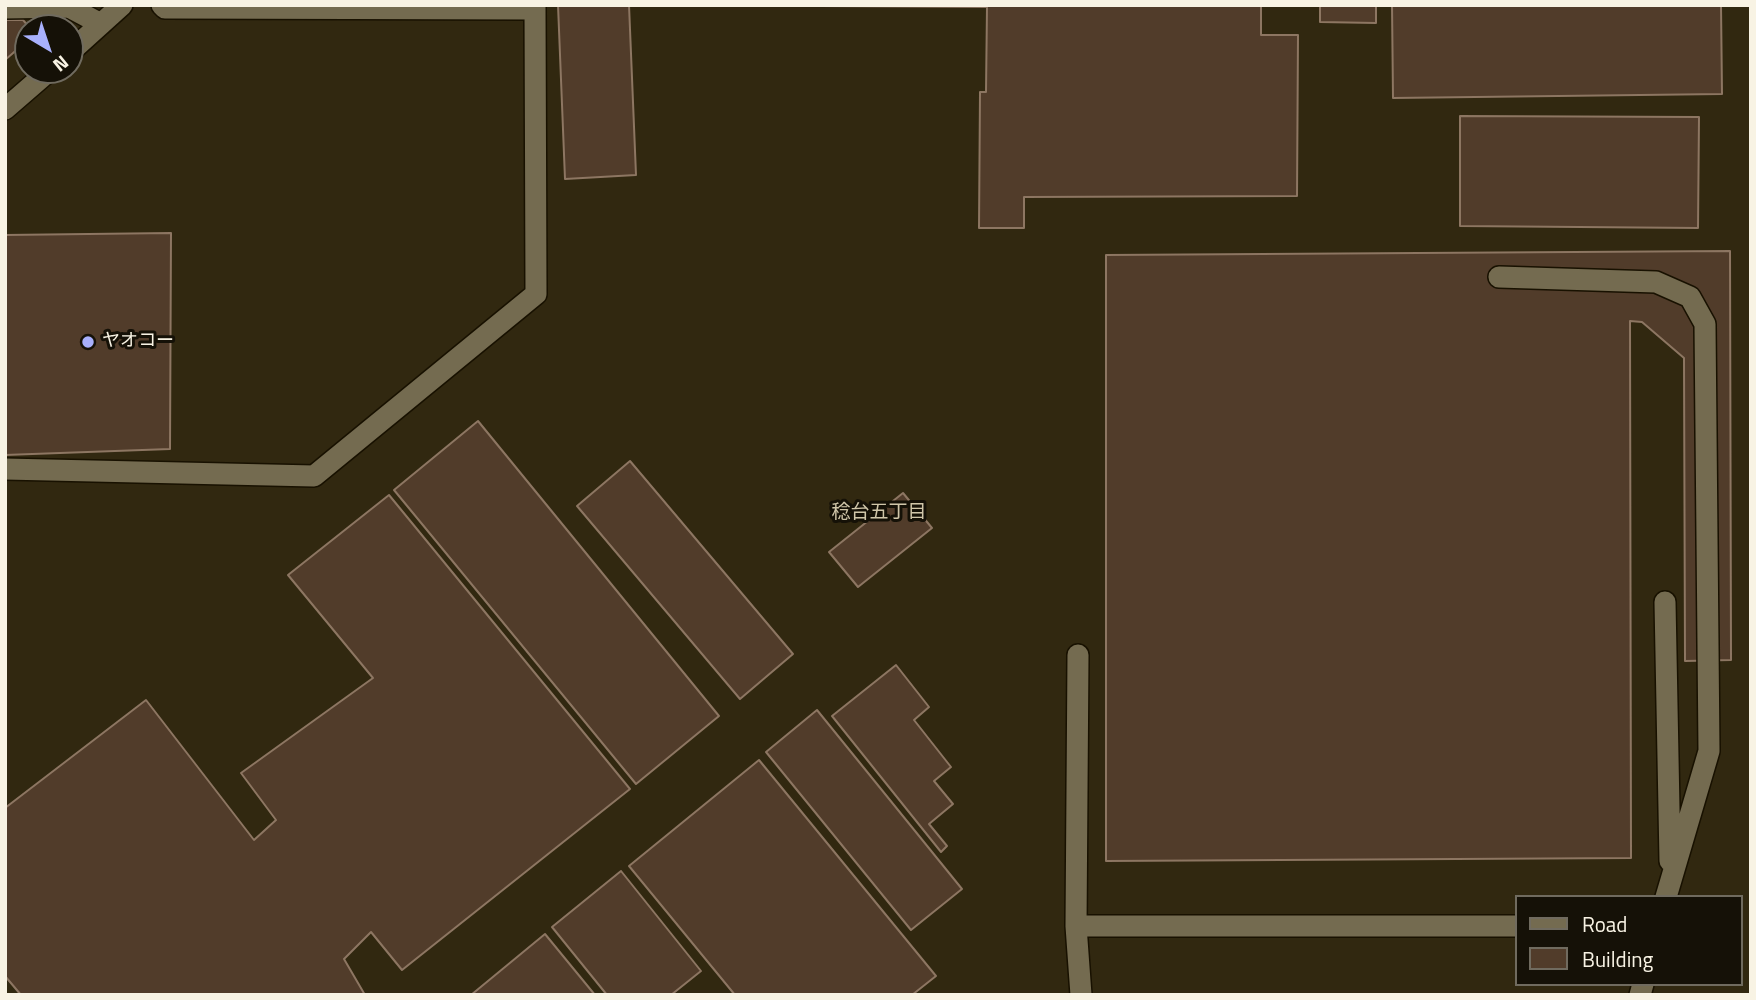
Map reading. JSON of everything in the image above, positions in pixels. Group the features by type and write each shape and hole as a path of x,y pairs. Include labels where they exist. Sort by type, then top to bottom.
{"street":[{"path":"84,39 122,5"},
{"path":"5,469 314,476 536,294 535,7 165,8 163,5"},
{"path":"5,8 69,7 101,24"},
{"path":"5,109 34,84"},
{"path":"1499,277 1656,282 1690,297 1705,324 1709,751 1668,888"},
{"path":"1664,601 1668,888"},
{"path":"1078,655 1076,926 1081,995"},
{"path":"1076,926 1514,926"}],"building":[{"path":"558,5 629,5 636,175 565,179"},
{"path":"653,5 1261,5 1261,35 1298,35 1297,196 1024,197 1024,228 979,228 980,92 986,92 987,7"},
{"path":"1320,5 1376,5 1376,23 1320,22"},
{"path":"1392,5 1721,5 1722,94 1393,98"},
{"path":"5,20 14,20 14,52 5,60"},
{"path":"1460,116 1699,117 1698,228 1460,226"},
{"name":"ヤオコー","path":"171,233 170,449 5,455 5,235"},
{"path":"1730,251 1731,660 1685,661 1684,358 1642,322 1630,321 1631,858 1106,861 1106,255"},
{"path":"478,421 719,716 636,784 394,490"},
{"path":"630,461 793,654 740,699 577,506"},
{"path":"903,493 932,528 858,587 829,552"},
{"path":"389,495 630,789 402,970 371,932 344,959 365,995 21,995 5,976 5,808 146,700 254,840 276,820 241,773 373,678 288,575"},
{"path":"896,665 929,707 914,720 951,767 934,781 953,804 929,824 947,846 941,852 832,716"},
{"path":"817,710 962,889 911,930 766,752"},
{"path":"759,760 936,976 912,995 735,995 629,866"},
{"path":"621,871 701,971 671,995 607,995 552,927"},
{"path":"545,934 595,995 471,995"}],"place":[{"name":"ヤオコー","path":"88,342"}],"district":[{"name":"稔台五丁目","path":"879,513"}]}
